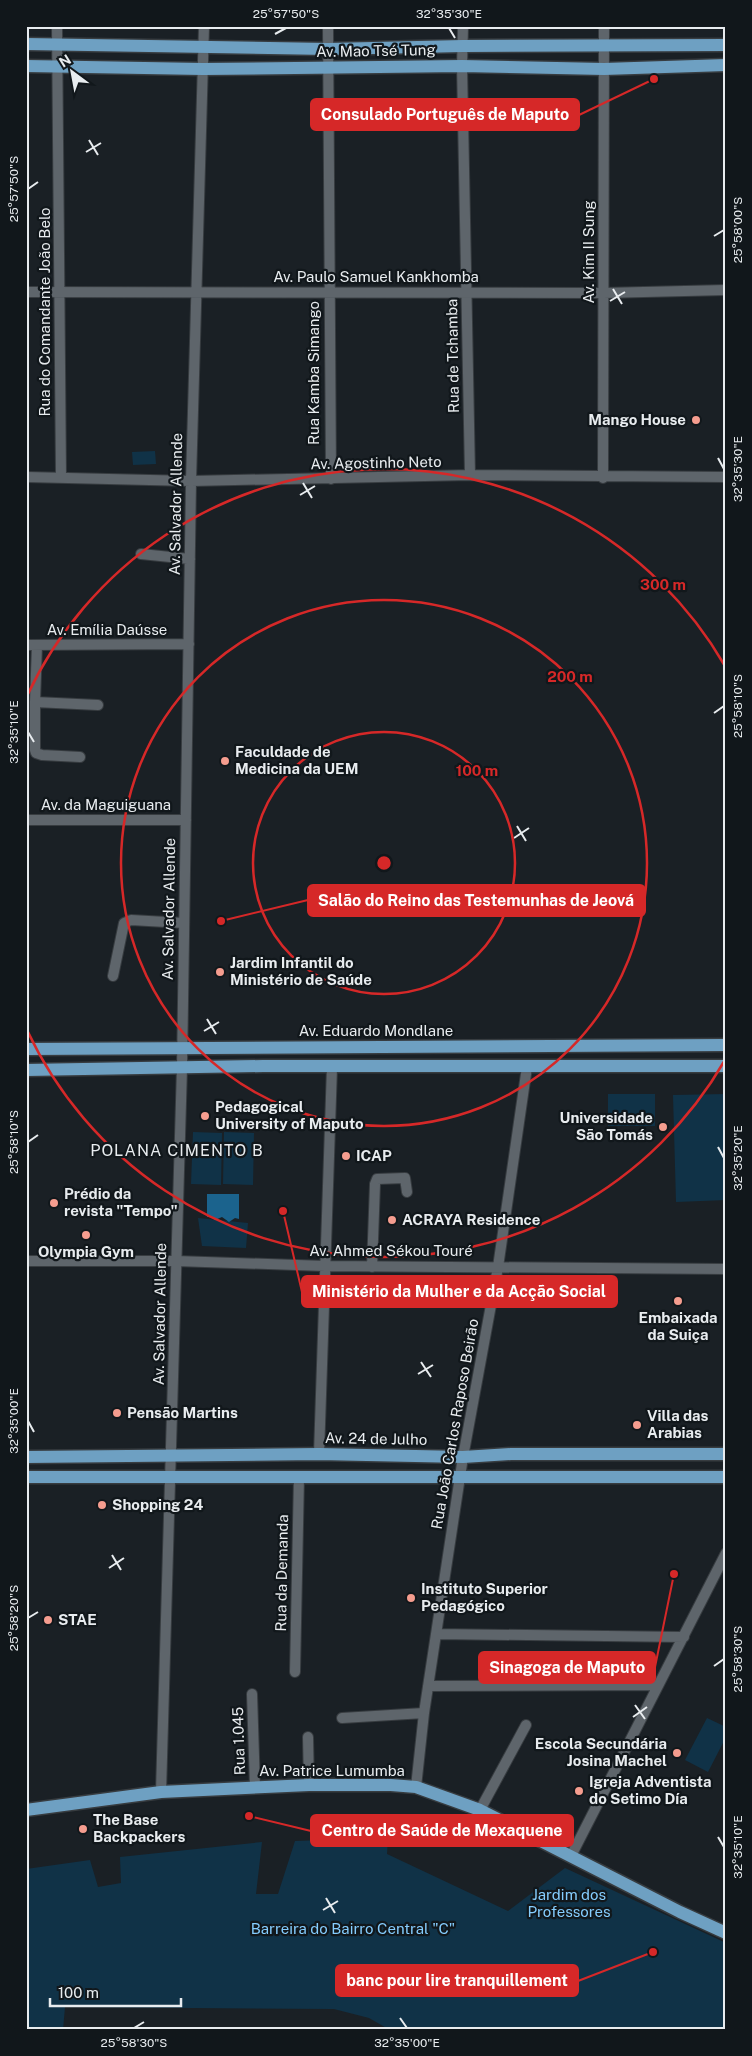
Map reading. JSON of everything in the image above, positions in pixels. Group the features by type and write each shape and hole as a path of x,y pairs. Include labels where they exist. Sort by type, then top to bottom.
{"main road":[{"name":"Av. Mao Tsé Tung","path":"26,44 328,49 463,46 726,46"},
{"name":"Av. Mao Tsé Tung","path":"26,66 203,68 462,66 604,69 726,66"},
{"name":"Av. Eduardo Mondlane","path":"26,1049 181,1050 726,1045"},
{"path":"26,1070 182,1067 726,1066"},
{"name":"Av. 24 de Julho","path":"26,1457 319,1454 462,1457 511,1454 726,1454"},
{"path":"26,1476 132,1478 170,1476 726,1477"},
{"name":"Av. Patrice Lumumba","path":"26,1810 161,1792 309,1785 391,1785 416,1787 480,1810 680,1912 726,1933"}],"street":[{"name":"Rua do Comandante João Belo","path":"57,26 61,292 61,477"},
{"name":"Av. Salvador Allende","path":"161,1792 182,1067 191,481 198,291 204,26"},
{"name":"Rua Kamba Simango","path":"328,26 330,480"},
{"name":"Rua de Tchamba","path":"463,26 462,66 470,476"},
{"name":"Av. Kim II Sung","path":"603,478 604,26"},
{"name":"Av. Paulo Samuel Kankhomba","path":"26,292 604,293 726,290"},
{"name":"Av. Agostinho Neto","path":"26,477 191,481 470,476 726,477"},
{"path":"141,554 190,559"},
{"name":"Av. Emília Daússe","path":"32,645 189,644"},
{"path":"32,645 36,753 80,757"},
{"path":"35,702 98,704"},
{"name":"Av. da Maguiguana","path":"26,820 186,820"},
{"path":"113,976 124,923 131,920 184,923"},
{"path":"319,1454 332,1067"},
{"name":"Rua João Carlos Raposo Beirão","path":"416,1787 424,1713 462,1457 498,1267 527,1067"},
{"path":"372,1266 375,1184 381,1178 405,1178 408,1192"},
{"name":"Av. Ahmed Sékou Touré","path":"26,1261 176,1261 325,1266 726,1269"},
{"name":"Rua da Demanda","path":"295,1672 299,1476"},
{"path":"571,1856 726,1553"},
{"path":"437,1634 684,1637"},
{"path":"428,1686 658,1685"},
{"name":"Rua 1.045","path":"252,1694 255,1787"},
{"path":"342,1718 424,1713"},
{"path":"480,1810 526,1725"},
{"path":"308,1737 309,1785"}],"green space":[{"path":"155,451 156,464 133,465 132,452"},
{"path":"608,1094 655,1094 655,1126 608,1126"},
{"path":"726,1094 726,1200 676,1202 673,1095"},
{"path":"193,1132 222,1133 221,1185 191,1184"},
{"path":"224,1132 254,1133 253,1185 223,1184"},
{"path":"198,1218 248,1223 246,1248 202,1246"},
{"path":"707,1718 726,1727 726,1737 708,1772 685,1760"},
{"name":"Barreira do Bairro Central \"C\"","path":"388,1838 387,1854 508,1911 565,1868 726,1943 726,2030 390,2030 369,2018 334,2009 65,2007 63,2030 26,2030 26,1869 90,1860 98,1887 121,1883 120,1857 262,1842 256,1894 278,1894 295,1841"}],"water":[{"path":"207,1194 239,1194 239,1219 235,1218 229,1222 222,1217 215,1220 207,1217"}],"place":[{"name":"Consulado Português de Maputo","path":"654,79"},
{"name":"Mango House","path":"696,420"},
{"name":"Faculdade de Medicina da UEM","path":"225,761"},
{"name":"Salão do Reino das Testemunhas de Jeová","path":"221,921"},
{"name":"Jardim Infantil do Ministério de Saúde","path":"220,972"},
{"name":"Pedagogical University of Maputo","path":"205,1116"},
{"name":"Universidade São Tomás","path":"663,1127"},
{"name":"ICAP","path":"346,1156"},
{"name":"Prédio da revista \"Tempo\"","path":"54,1203"},
{"name":"Ministério da Mulher e da Acção Social","path":"283,1211"},
{"name":"ACRAYA Residence","path":"392,1220"},
{"name":"Olympia Gym","path":"86,1235"},
{"name":"Embaixada da Suiça","path":"678,1301"},
{"name":"Pensão Martins","path":"117,1413"},
{"name":"Villa das Arabias","path":"637,1425"},
{"name":"Shopping 24","path":"102,1505"},
{"name":"Sinagoga de Maputo","path":"674,1574"},
{"name":"Instituto Superior Pedagógico","path":"411,1598"},
{"name":"STAE","path":"48,1620"},
{"name":"Escola Secundária Josina Machel","path":"677,1753"},
{"name":"Igreja Adventista do Setimo Día","path":"579,1791"},
{"name":"Centro de Saúde de Mexaquene","path":"249,1816"},
{"name":"The Base Backpackers","path":"83,1829"},
{"name":"banc pour lire tranquillement","path":"653,1952"}],"district":[{"name":"POLANA CIMENTO B","path":"177,1150"}],"park label":[{"name":"Jardim dos Professores","path":"569,1904"}]}
